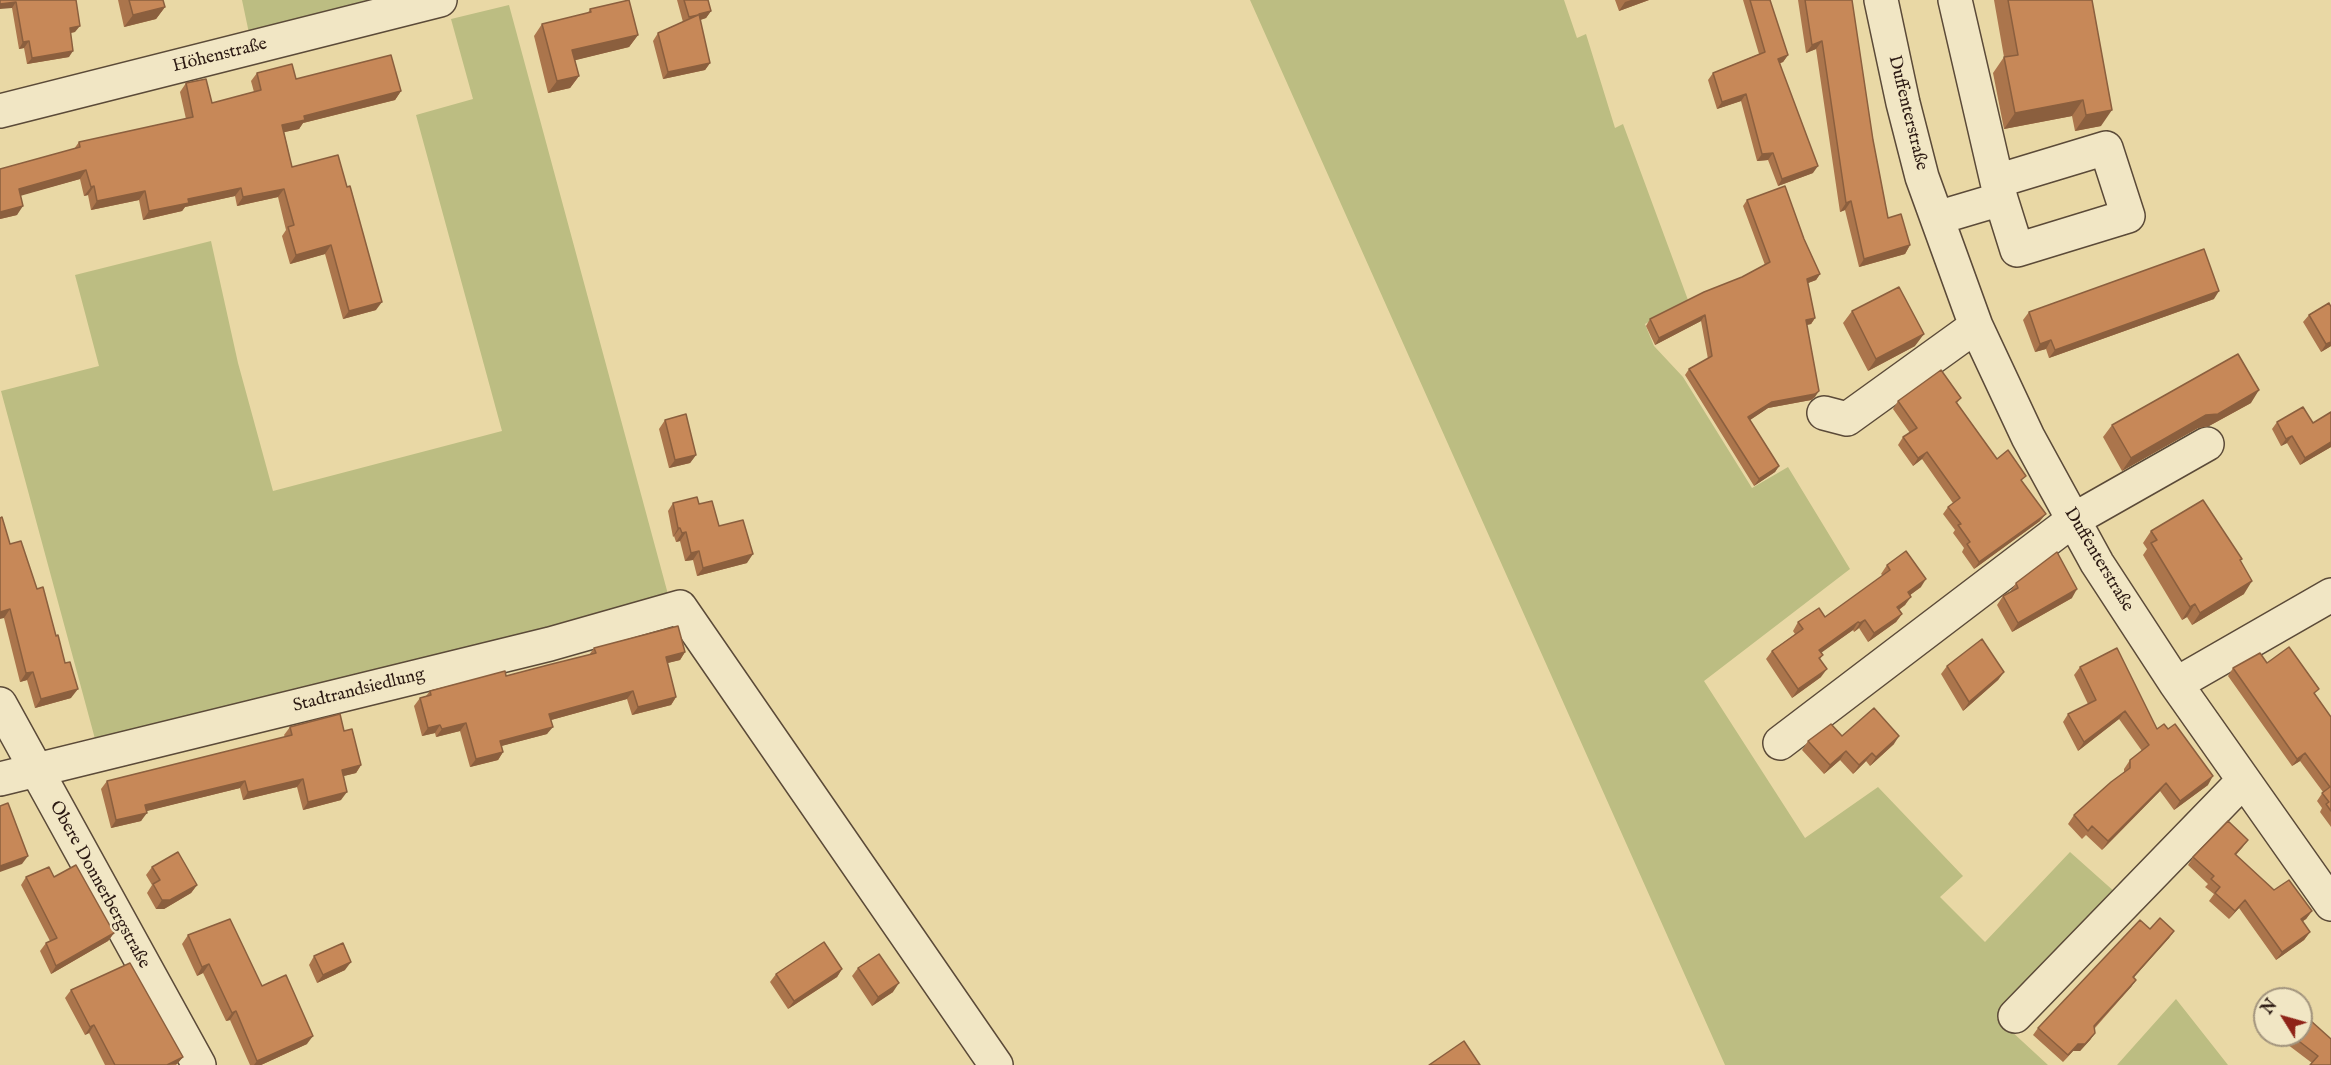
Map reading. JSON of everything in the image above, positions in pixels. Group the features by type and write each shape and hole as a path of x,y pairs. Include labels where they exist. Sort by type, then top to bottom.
{"street":[{"name":"Höhenstraße","path":"0,111 440,0"},
{"name":"Duffenterstraße","path":"1881,0 1903,103 1922,177 1976,326 2028,437 2097,563 2176,684 2331,904"},
{"path":"1937,218 1999,190 1955,0"},
{"path":"1824,412 1847,419 1976,326"},
{"path":"1780,743 2073,520 2207,444"},
{"path":"2176,684 2331,595"},
{"name":"Stadtrandsiedlung","path":"0,779 550,644 680,607 844,848 996,1065"},
{"name":"Obere Donnerbergstraße","path":"0,704 199,1065"},
{"path":"2015,1016 2243,781"}],"green space":[{"path":"242,0 400,0 250,38"},
{"path":"1250,0 1564,0 1577,38 1586,34 1615,128 1623,124 1688,300 1645,324 1654,346 1683,377 1752,488 1788,467 1850,569 1704,681 1805,838 1878,787 1963,876 1940,897 1985,942 2070,852 2116,893 1997,1018 2048,1065 1725,1065"},
{"path":"509,5 669,598 98,750 1,391 99,366 75,275 211,241 238,363 273,491 502,431 416,115 473,99 451,19"},
{"path":"2176,999 2228,1065 2117,1065"}],"building":[{"path":"0,0 76,0 80,26 70,28 73,51 32,58 29,41 23,42 16,2 0,4"},
{"path":"129,0 163,0 165,7 133,15"},
{"path":"629,0 638,35 572,50 579,76 557,81 542,24"},
{"path":"684,0 708,0 711,11 699,14 710,63 668,72 658,33 698,15 689,17"},
{"path":"1750,0 1770,0 1788,55 1778,59 1818,166 1782,179 1773,153 1762,154 1746,94 1722,102 1713,73 1765,52"},
{"path":"1805,0 1852,0 1873,140 1888,218 1901,214 1910,245 1864,259 1851,201 1846,203 1822,41 1812,45"},
{"path":"2008,0 2092,0 2112,110 2086,115 2083,100 2015,113 2004,57 2018,55"},
{"path":"391,55 401,91 304,116 305,120 282,125 292,167 338,155 347,187 350,186 382,302 349,311 331,245 296,255 288,227 294,225 284,189 243,197 241,188 188,199 189,203 149,211 145,191 97,201 94,186 91,187 86,170 19,189 23,206 0,212 0,169 80,147 79,142 193,117 186,83 206,79 212,103 261,90 257,73 292,64 296,79"},
{"path":"1785,186 1804,239 1820,274 1807,279 1815,318 1806,320 1819,391 1815,394 1772,402 1748,417 1779,466 1759,479 1689,369 1712,356 1705,315 1659,338 1650,319 1770,262 1747,200"},
{"path":"2204,249 2219,291 2055,350 2051,340 2040,344 2029,312"},
{"path":"1899,287 1924,334 1876,359 1852,311"},
{"path":"2329,303 2331,342 2326,344 2309,315"},
{"path":"2238,354 2259,390 2218,414 2206,415 2131,458 2112,425"},
{"path":"1941,370 1961,398 1956,402 1997,459 2008,450 2026,476 2021,480 2046,514 1979,562 1967,544 1970,542 1958,525 1961,524 1948,507 1960,498 1927,452 1918,458 1903,437 1917,428 1898,401"},
{"path":"2303,407 2313,423 2331,412 2331,442 2305,458 2292,436 2286,439 2277,422"},
{"path":"686,414 696,455 675,460 665,420"},
{"path":"697,497 699,504 712,501 719,526 743,520 753,554 703,568 699,551 691,553 686,532 682,533 678,528 673,503"},
{"path":"2203,500 2242,559 2240,560 2252,581 2200,613 2195,604 2190,607 2151,543 2157,540 2151,531"},
{"path":"2,517 10,544 21,541 37,589 43,587 65,663 70,662 78,689 41,699 33,672 26,673 10,609 0,612 0,518"},
{"path":"1906,551 1926,579 1908,592 1911,597 1897,607 1902,614 1874,633 1865,620 1858,622 1819,650 1823,655 1819,658 1827,669 1798,689 1772,651 1803,629 1798,622 1819,608 1825,617 1890,570 1887,565"},
{"path":"2057,552 2077,589 2018,623 2003,596 2018,588 2016,583"},
{"path":"678,626 685,652 666,657 676,697 638,707 633,691 549,714 553,727 500,741 503,752 476,759 466,723 442,729 440,725 428,728 420,698 431,695 430,691 505,671 506,676 596,653 594,648"},
{"path":"1982,639 2004,672 1969,702 1947,666"},
{"path":"2289,647 2319,689 2314,693 2331,717 2331,811 2326,804 2329,802 2322,793 2330,787 2305,753 2297,759 2233,668 2260,653 2267,663"},
{"path":"2117,648 2157,729 2164,724 2168,729 2175,724 2213,776 2180,801 2166,783 2108,841 2092,826 2088,831 2074,815 2130,768 2130,760 2149,745 2125,711 2084,742 2068,714 2096,700 2080,667"},
{"path":"1874,708 1899,736 1876,757 1872,753 1859,765 1846,751 1830,765 1808,741 1831,724 1842,736"},
{"path":"340,714 344,731 352,729 361,765 342,770 347,792 308,802 303,779 248,792 245,781 145,805 147,813 116,820 107,781 292,735 290,727"},
{"path":"8,803 28,856 0,866 0,806"},
{"path":"2228,821 2248,840 2235,854 2274,890 2289,880 2312,911 2301,919 2310,932 2282,952 2245,900 2235,911 2215,893 2220,887 2211,879 2214,876 2193,857"},
{"path":"178,852 197,885 170,900 162,900 153,884 160,880 152,867"},
{"path":"76,865 114,933 56,966 46,943 57,938 26,877 49,867 54,877"},
{"path":"2160,918 2174,931 2133,977 2136,980 2094,1026 2095,1033 2085,1044 2078,1044 2068,1055 2038,1028 2140,920 2150,929"},
{"path":"230,919 262,986 286,975 313,1036 257,1061 236,1011 232,1013 209,964 202,967 188,935"},
{"path":"824,942 842,969 794,1001 776,974"},
{"path":"343,943 351,962 323,975 314,956"},
{"path":"879,954 899,983 878,997 858,968"},
{"path":"130,963 183,1057 167,1065 115,1065 94,1025 90,1027 71,990"},
{"path":"2313,1023 2331,1039 2331,1065 2310,1065 2318,1056 2306,1047 2313,1047"},
{"path":"1464,1041 1480,1065 1429,1065"}]}
